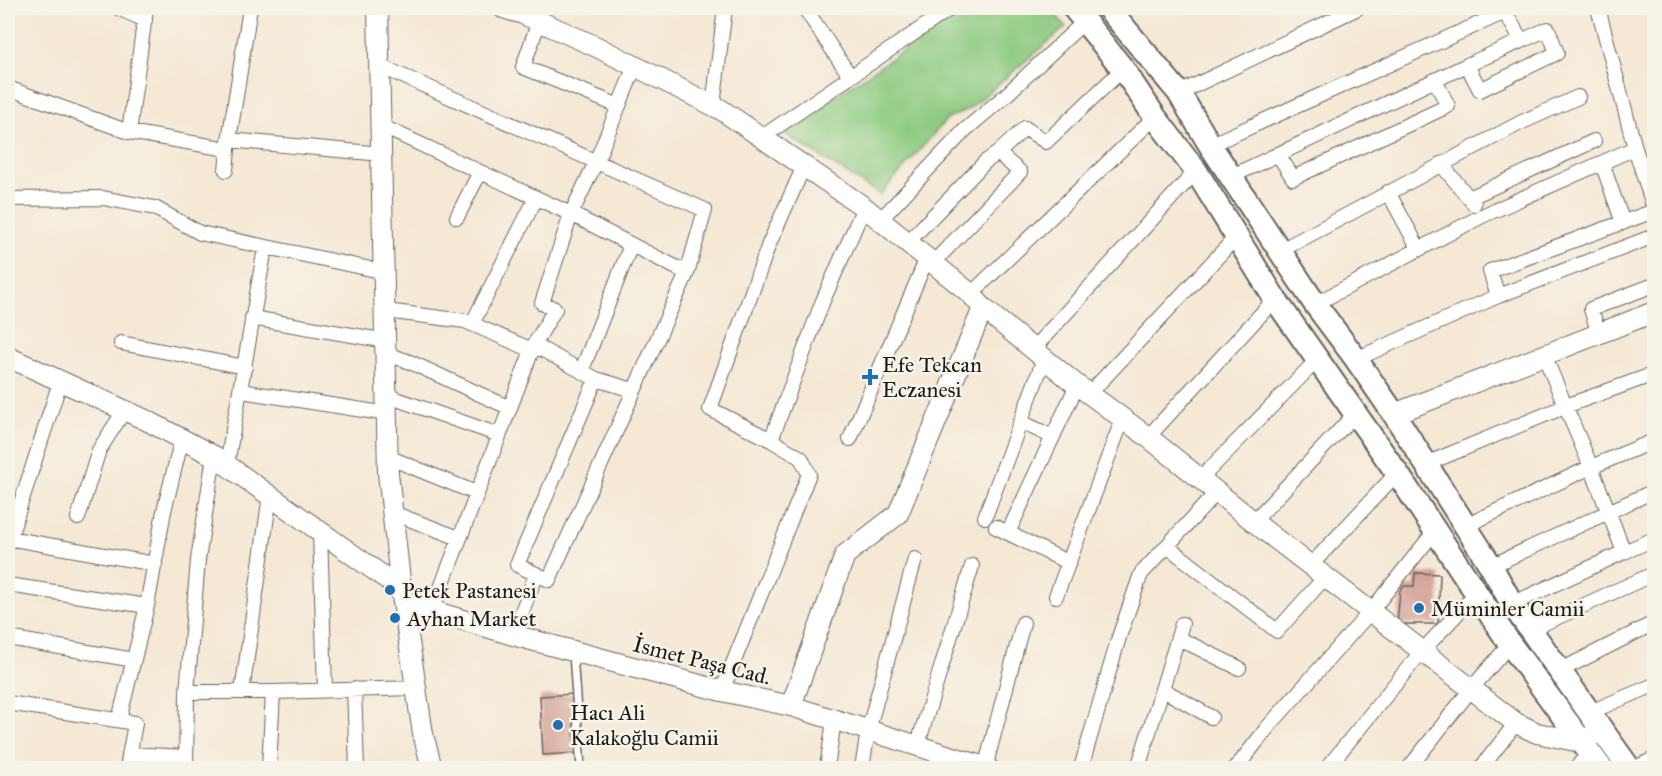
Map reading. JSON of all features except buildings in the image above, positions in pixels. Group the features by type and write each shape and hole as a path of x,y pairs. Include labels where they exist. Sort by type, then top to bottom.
{"main road":[{"path":"378,8 388,457 402,596 423,734 432,768"},
{"path":"503,8 539,21 713,106 864,207 1083,389 1516,723 1537,733 1596,721"},
{"path":"1108,8 1179,93 1230,177 1315,304 1394,414 1529,630 1629,768"},
{"path":"1080,14 1124,69 1155,117 1196,171 1275,299 1397,473 1510,644 1560,730 1587,758"},
{"path":"791,706 845,555 898,514 977,301"},
{"path":"1394,414 1654,312"},
{"name":"İsmet Paşa Cad.","path":"8,357 182,438 221,460 320,532 402,596 432,611 722,691 791,706 979,767"},
{"path":"1587,758 1596,721"}],"street":[{"path":"118,8 146,14 129,132"},
{"path":"226,170 250,8"},
{"path":"713,106 725,8"},
{"path":"806,8 850,76"},
{"path":"762,137 951,8"},
{"path":"1179,93 1358,8"},
{"path":"1498,296 1490,271 1623,223 1654,209 1635,148 1598,8"},
{"path":"1210,145 1504,10 1521,40"},
{"path":"880,220 965,130 1005,96 1080,14"},
{"path":"539,21 523,67 619,106"},
{"path":"1230,177 1467,65 1548,29 1557,53 1480,90 1467,65"},
{"path":"380,66 705,210 687,273 549,580 517,565 596,379"},
{"path":"432,611 533,348 555,309 542,303 571,214 596,162 635,66"},
{"path":"908,242 985,162 1025,128 1046,142 1124,69"},
{"path":"1278,154 1293,178 1448,106 1436,80"},
{"path":"8,88 129,132 228,145 382,154"},
{"path":"1281,250 1520,123 1578,97"},
{"path":"977,301 1155,117"},
{"path":"381,126 571,214 687,273"},
{"path":"1469,198 1594,141"},
{"path":"1315,304 1482,216 1635,148"},
{"path":"850,439 930,260 1020,172 998,153"},
{"path":"1602,163 1623,223"},
{"path":"1442,164 1482,216"},
{"path":"722,691 809,474 801,458 710,409 768,244 804,166"},
{"path":"985,517 1021,422 1039,354 1196,171"},
{"path":"457,218 480,172"},
{"path":"1388,192 1419,249"},
{"path":"8,199 103,198 155,208 200,233 385,273"},
{"path":"472,324 536,198"},
{"path":"771,440 822,303 864,207"},
{"path":"1069,563 1002,530 1053,437 1083,389 1237,236"},
{"path":"1356,359 1498,296 1654,236"},
{"path":"582,370 631,245"},
{"path":"129,754 186,763 187,692 198,560 221,460 241,391 265,248"},
{"path":"1599,334 1591,309 1654,285"},
{"path":"1148,437 1275,299"},
{"path":"386,311 465,321 533,348 582,370 596,379 633,390"},
{"path":"252,318 387,348 410,362 510,408"},
{"path":"121,343 244,367"},
{"path":"1544,356 1592,467 1624,552"},
{"path":"1201,478 1318,359"},
{"path":"1426,464 1566,406 1654,374"},
{"path":"60,382 8,540 155,564"},
{"path":"241,391 388,405 499,435"},
{"path":"78,519 99,450 124,411"},
{"path":"1254,521 1355,414"},
{"path":"1056,596 1123,418"},
{"path":"1021,422 1053,437"},
{"path":"119,720 147,606 164,511 182,438"},
{"path":"1465,526 1654,441"},
{"path":"388,457 476,493"},
{"path":"1167,546 1277,631 1319,570 1397,473"},
{"path":"1491,566 1654,491"},
{"path":"1081,768 1119,637 1141,574 1217,492"},
{"path":"242,692 270,495"},
{"path":"393,513 459,538"},
{"path":"1236,768 1268,727 1371,611 1435,531"},
{"path":"320,532 326,689"},
{"path":"1512,604 1654,539"},
{"path":"862,768 868,731 915,559"},
{"path":"917,747 972,566"},
{"path":"513,635 536,575"},
{"path":"1529,630 1649,576"},
{"path":"8,585 147,606"},
{"path":"1327,768 1422,651 1476,594"},
{"path":"979,767 1023,623"},
{"path":"1558,671 1654,623"},
{"path":"1138,768 1182,624"},
{"path":"8,638 134,660"},
{"path":"1178,638 1239,668"},
{"path":"1409,768 1510,644"},
{"path":"1596,721 1654,685"},
{"path":"187,692 416,688"},
{"path":"354,689 357,768"},
{"path":"1162,689 1211,717"},
{"path":"269,768 273,692"},
{"path":"8,702 135,723 127,768"},
{"path":"826,768 834,720"},
{"path":"1480,768 1516,723"},
{"path":"1635,768 1654,759"}],"lane":[{"path":"573,651 581,768"}],"green space":[{"path":"966,8 1050,8 1066,27 970,108 946,120 880,195 782,132"}],"place":[{"name":"Efe Tekcan Eczanesi","path":"870,377"},
{"name":"Petek Pastanesi","path":"390,590"},
{"name":"Müminler Camii","path":"1419,608"},
{"name":"Ayhan Market","path":"395,618"},
{"name":"Hacı Ali Kalakoğlu Camii","path":"558,725"}]}
